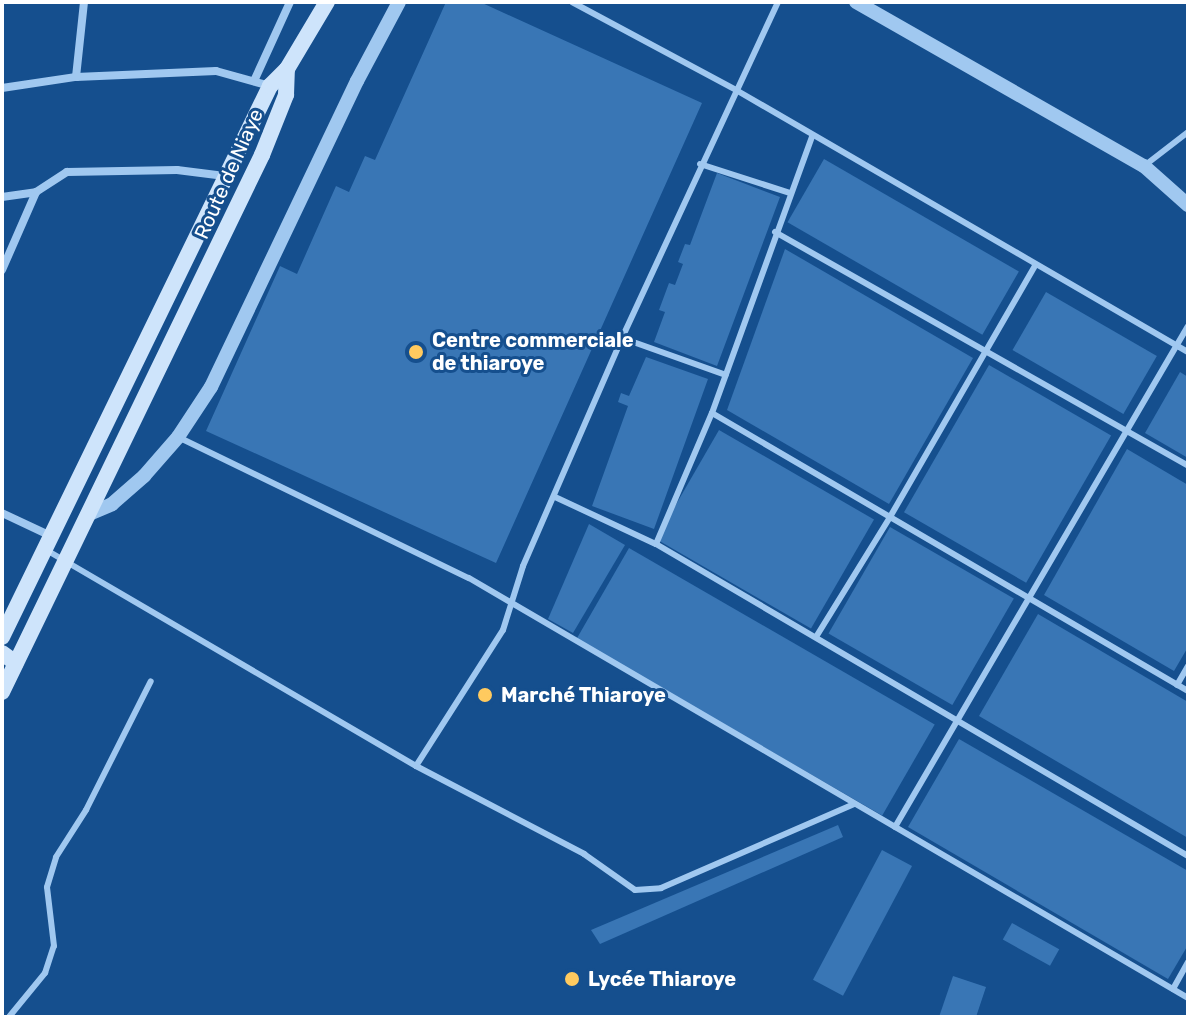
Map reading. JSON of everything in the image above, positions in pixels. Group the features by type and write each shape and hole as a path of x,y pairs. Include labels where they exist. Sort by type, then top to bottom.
{"main road":[{"path":"287,69 327,2"},
{"name":"Route de Niaye","path":"4,628 225,176 262,84 287,69"},
{"name":"Route de Niaye","path":"2,692 9,658 40,611 89,514 262,155 286,95 287,69"},
{"path":"18,601 27,610 40,611"}],"street":[{"path":"76,77 84,2"},
{"path":"2,88 76,77 216,71 262,84 290,2"},
{"path":"89,514 112,504 144,476 178,437 211,387 357,81 399,2"},
{"path":"856,2 1144,166 1188,205"},
{"path":"2,197 36,192 67,172 177,170 225,176"},
{"path":"2,270 36,192"},
{"path":"2,513 47,542"}],"lane":[{"path":"572,2 736,90 812,137 1188,352"},
{"path":"416,766 496,641 523,566 622,338 700,164 778,2"},
{"path":"1144,166 1188,132"},
{"path":"656,544 712,413 775,232 812,137"},
{"path":"700,164 790,193"},
{"path":"775,232 987,349 1188,466"},
{"path":"816,637 890,517 1035,266"},
{"path":"895,827 1188,326"},
{"path":"622,338 726,375"},
{"path":"712,413 1188,691"},
{"path":"178,437 456,571 1188,998"},
{"path":"555,497 656,544 1188,856"},
{"path":"47,542 64,563 416,766 563,843 643,892 661,888 854,804"},
{"path":"1177,685 1188,666"},
{"path":"9,1017 45,973 54,946 47,887 56,857 86,810 151,681"},
{"path":"1173,989 1188,962"}],"building":[{"name":"Centre commerciale de thiaroye","path":"446,2 480,2 702,103 496,563 206,431 280,266 297,274 336,186 349,192 365,156 375,160"},
{"path":"824,159 1019,271 982,335 788,222"},
{"path":"717,173 780,197 717,366 654,342 665,312 659,310 669,283 675,285 683,264 678,262 685,244 690,245"},
{"path":"785,249 973,358 889,504 727,410"},
{"path":"1046,292 1157,356 1123,414 1012,350"},
{"path":"646,357 708,379 654,529 592,506 628,406 618,402 621,393 629,396"},
{"path":"989,365 1111,435 1026,583 904,512"},
{"path":"1180,372 1188,377 1188,458 1145,433"},
{"path":"719,430 874,520 811,629 656,539"},
{"path":"1127,449 1188,485 1188,647 1174,671 1044,595"},
{"path":"589,524 625,545 573,633 548,619"},
{"path":"890,527 1014,598 952,705 828,634"},
{"path":"629,548 935,724 882,815 576,639"},
{"path":"1038,614 1188,702 1188,838 979,716"},
{"path":"959,739 1188,871 1188,945 1168,979 908,827"},
{"path":"838,825 843,837 600,944 591,930"},
{"path":"882,850 912,866 843,996 813,980"},
{"path":"1012,923 1059,949 1050,966 1003,940"},
{"path":"953,976 986,987 976,1017 939,1017"}],"place":[{"name":"Centre commerciale de thiaroye","path":"416,352"},
{"name":"Marché Thiaroye","path":"485,695"},
{"name":"Lycée Thiaroye","path":"572,979"}]}
